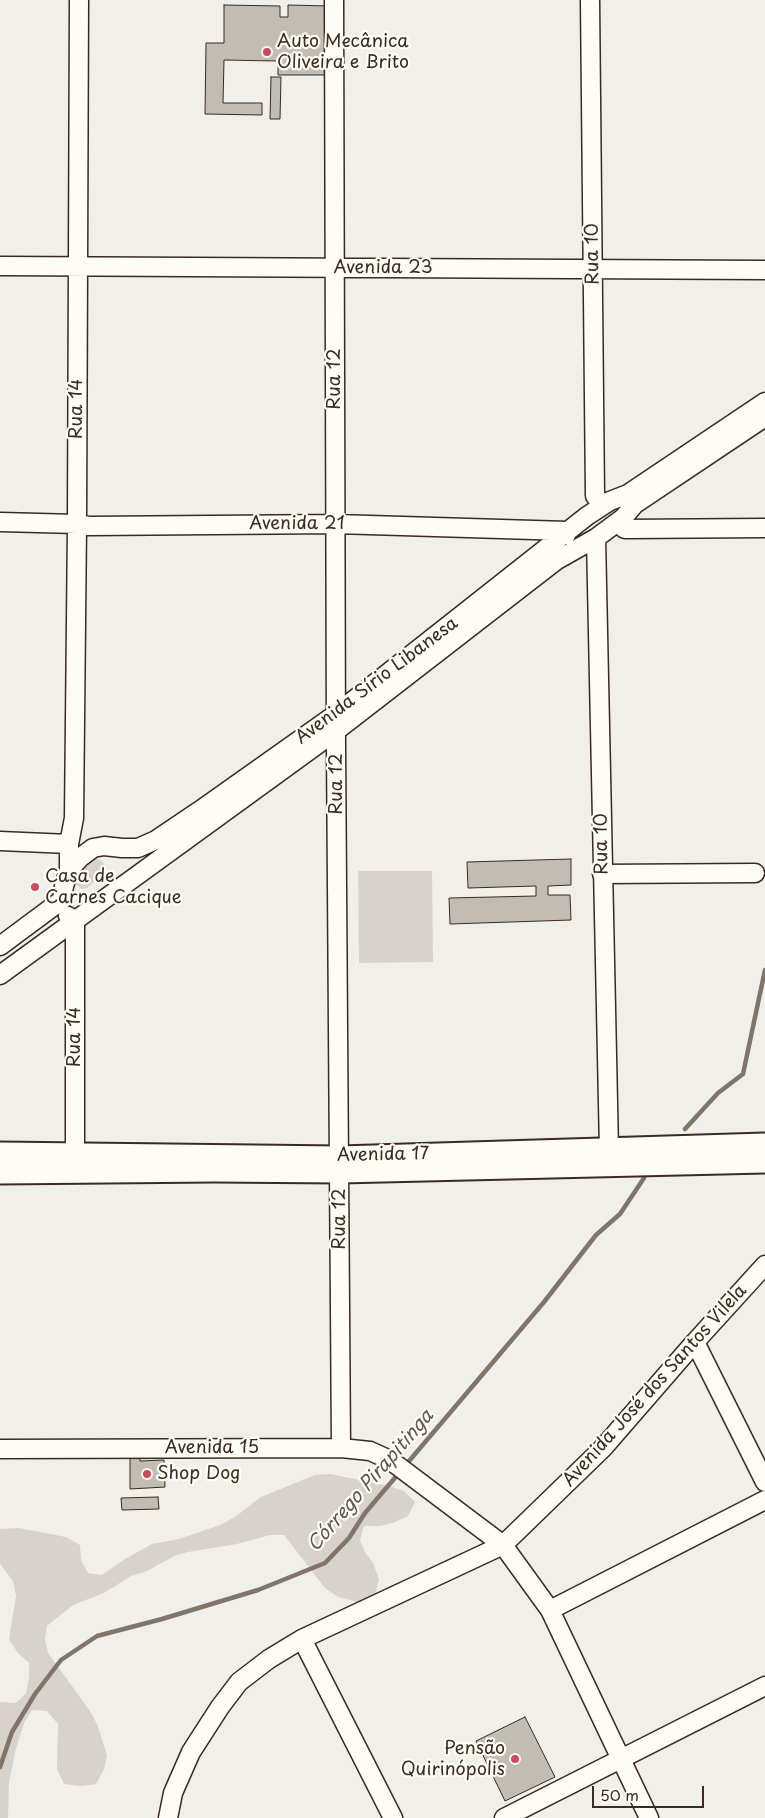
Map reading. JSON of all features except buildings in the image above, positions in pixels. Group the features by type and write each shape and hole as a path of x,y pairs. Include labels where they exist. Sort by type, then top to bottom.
{"main road":[{"name":"Avenida 17","path":"0,1172 214,1171 340,1164 611,1156 765,1144"},
{"name":"Avenida 17","path":"0,1153 340,1164"},
{"name":"Avenida 17","path":"611,1156 765,1162"}],"street":[{"name":"Rua 14","path":"69,870 69,844 74,818 78,524 79,0"},
{"name":"Rua 12","path":"334,0 341,1448"},
{"name":"Rua 10","path":"590,0 595,496 603,505"},
{"name":"Avenida 23","path":"0,266 765,270"},
{"name":"Avenida Sírio Libanesa","path":"93,848 104,846 138,848 156,840 336,722 567,531 603,505 628,494 765,402"},
{"name":"Avenida Sírio Libanesa","path":"0,975 132,879 336,722 557,560 596,538 617,523 636,504 765,417"},
{"path":"603,505 610,506 615,510 618,516 617,523 625,529 765,528"},
{"name":"Avenida 21","path":"0,522 78,524 89,526 336,524 567,531"},
{"path":"567,531 567,543 574,548 579,548"},
{"name":"Rua 10","path":"596,538 602,874 611,1156"},
{"path":"74,818 93,848 69,870 64,886 62,908 66,915 75,920"},
{"path":"0,841 69,844"},
{"path":"122,848 131,854 136,865 132,879"},
{"path":"602,874 755,873"},
{"path":"0,946 62,900"},
{"name":"Rua 14","path":"75,920 75,1154"},
{"name":"Avenida José dos Santos Vilela","path":"168,1818 173,1793 191,1752 220,1707 239,1682 269,1659 302,1639 503,1545 603,1448 765,1265"},
{"path":"695,1342 765,1482"},
{"name":"Avenida 15","path":"0,1449 341,1448 370,1451 390,1460 503,1545 550,1610 649,1818"},
{"path":"550,1610 765,1500"},
{"path":"302,1639 393,1818"},
{"path":"504,1818 765,1686"}],"shaded area":[{"path":"92,857 104,864 106,871 87,888 82,889 73,882 72,874"},
{"path":"358,871 432,871 433,962 359,963"},
{"path":"330,1474 389,1486 404,1491 415,1502 408,1516 380,1526 364,1526 360,1540 365,1552 373,1563 379,1579 376,1592 366,1604 338,1597 325,1588 284,1535 270,1535 237,1544 174,1556 147,1571 131,1576 104,1593 73,1605 47,1626 45,1639 48,1653 90,1711 97,1724 107,1755 104,1769 96,1784 81,1786 64,1784 57,1769 58,1724 47,1711 32,1710 24,1723 15,1752 9,1783 8,1818 0,1818 0,1702 16,1703 26,1693 29,1663 18,1653 9,1639 16,1596 13,1581 0,1564 0,1529 19,1528 66,1537 80,1545 81,1560 88,1573 102,1575 152,1544 179,1539 220,1525 235,1517 261,1497 315,1475"}],"waterway":[{"name":"Córrego Pirapitinga","path":"685,1129 718,1093 743,1074 765,970"},
{"name":"Córrego Pirapitinga","path":"404,1467 544,1302 596,1235 620,1214 644,1178"},
{"name":"Córrego Pirapitinga","path":"0,1767 12,1732 35,1694 61,1660 97,1636 162,1619 258,1590 325,1563 349,1538 365,1513 399,1473"}],"place":[{"name":"Auto Mecânica Oliveira e Brito","path":"267,52"},
{"name":"Casa de Carnes Cacique","path":"35,887"},
{"name":"Shop Dog","path":"147,1474"},
{"name":"Pensão Quirinópolis","path":"515,1759"}]}
